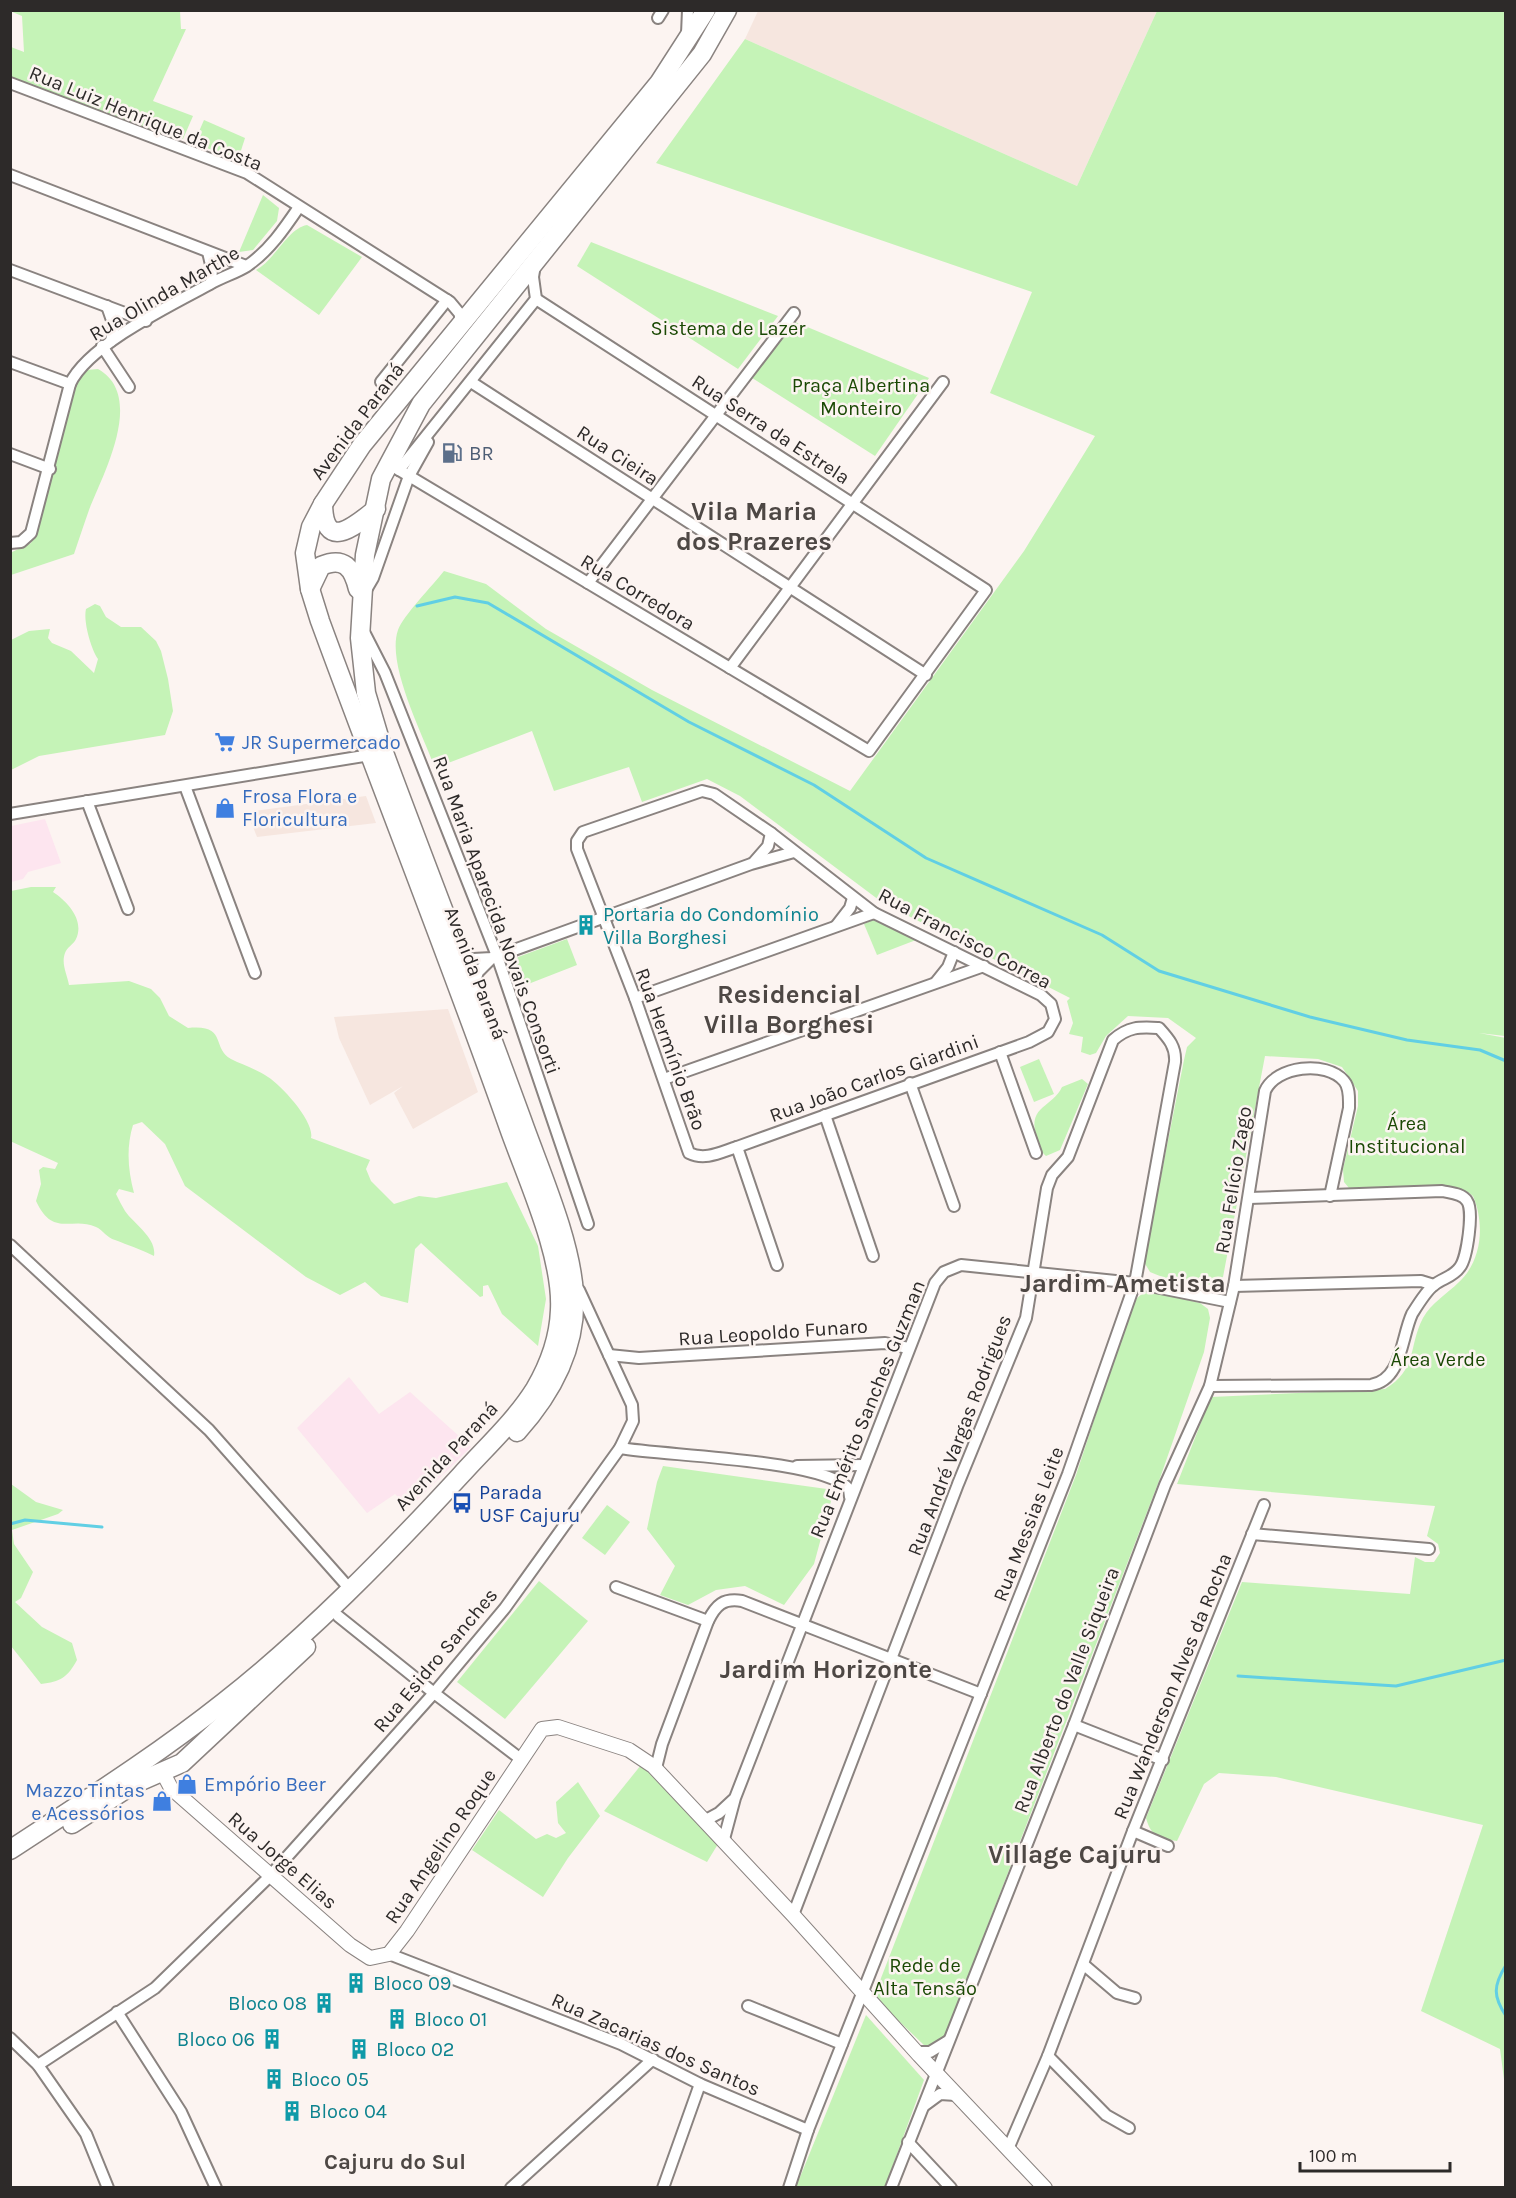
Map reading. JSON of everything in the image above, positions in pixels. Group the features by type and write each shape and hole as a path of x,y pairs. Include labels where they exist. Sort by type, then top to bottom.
{"main road":[{"name":"Avenida Paraná","path":"10,1850 148,1758 227,1700 299,1638 443,1494 525,1403 540,1381 553,1350 560,1309 559,1282 553,1255 523,1166 310,590 305,553 311,527 323,504 362,445 482,302 659,83 706,10"},
{"name":"Avenida Paraná","path":"10,1864 134,1784 182,1763 195,1753 338,1616 460,1494 541,1405 559,1372 572,1331 574,1294 572,1270 533,1151 383,750 365,684 361,599 365,555 381,479 394,467 421,405 702,54 727,10"},
{"path":"323,504 327,524 333,531 341,533 350,530 376,509"},
{"path":"310,590 321,566 344,563 354,573 361,599"},
{"path":"162,1771 167,1755 209,1721 227,1700"}],"street":[{"path":"687,10 687,42"},
{"name":"Rua Luiz Henrique da Costa","path":"10,83 241,171 448,301"},
{"path":"10,175 246,266"},
{"name":"Rua Olinda Marthe","path":"10,543 21,542 31,533 50,469 70,384 75,373 106,344 211,283 246,266 266,251 298,207"},
{"path":"208,252 212,269 211,283"},
{"path":"536,299 533,277 537,259"},
{"path":"10,270 146,321"},
{"name":"Avenida Paraná","path":"394,467 440,420 536,299"},
{"name":"Rua Serra da Estrela","path":"536,299 986,590 926,675"},
{"path":"448,301 463,306 482,302"},
{"path":"448,301 460,314 460,328"},
{"path":"381,382 448,301"},
{"path":"107,306 114,326 106,344 129,387"},
{"path":"588,583 794,313"},
{"path":"10,362 70,384"},
{"name":"Rua Cieira","path":"471,382 926,675"},
{"path":"730,668 943,382"},
{"name":"Avenida Paraná","path":"361,599 373,578 409,476 440,420"},
{"path":"10,454 50,469"},
{"name":"Rua Corredora","path":"394,467 869,751 926,675"},
{"name":"Rua Maria Aparecida Novais Consorti","path":"361,624 385,673 494,957 588,1224"},
{"path":"10,814 370,754"},
{"path":"185,786 255,973"},
{"name":"Rua Francisco Correa","path":"578,849 577,841 583,832 702,791 714,794 771,833 874,913 1041,994 1051,1004 1055,1019"},
{"path":"87,801 128,909"},
{"path":"751,864 762,857 771,833"},
{"name":"Rua Hermínio Brão","path":"578,849 636,998 689,1153 696,1157"},
{"path":"458,950 473,959 494,957 751,864 794,852"},
{"path":"836,927 850,908 853,898"},
{"path":"636,998 874,913"},
{"path":"934,984 948,967 954,952"},
{"path":"472,990 478,972 494,957"},
{"path":"664,1079 984,966"},
{"name":"Rua João Carlos Giardini","path":"696,1157 737,1147 1029,1042 1048,1032 1055,1019"},
{"name":"Rua André Vargas Rodrigues","path":"794,1915 958,1484 1026,1318 1047,1188 1052,1175 1068,1157 1113,1040 1124,1031 1135,1027 1159,1029 1171,1041 1176,1052"},
{"path":"1000,1052 1036,1153"},
{"name":"Rua Messias Leite","path":"789,2187 808,2130 1068,1474 1135,1283 1173,1081 1176,1052"},
{"name":"Rua Felício Zago","path":"1165,1485 1210,1386 1234,1286 1268,1084 1273,1078 1296,1069 1317,1069 1337,1075 1345,1082 1349,1094 1349,1108 1330,1196"},
{"path":"910,1083 954,1206"},
{"path":"825,1115 873,1256"},
{"path":"737,1147 777,1265"},
{"path":"1210,1386 1379,1384 1392,1374 1403,1334 1414,1311 1434,1285 1448,1279 1467,1258 1470,1208 1467,1200 1458,1194 1442,1191 1249,1198"},
{"path":"10,1245 209,1430 349,1588"},
{"name":"Rua Emérito Sanches Guzman","path":"724,1839 735,1798 801,1624 935,1283 950,1268 961,1265 1135,1283 1230,1302"},
{"name":"Rua Esidro Sanches","path":"38,2065 155,1988 271,1874 434,1694 505,1608 620,1448 630,1432 634,1413 622,1382 585,1308 572,1270"},
{"path":"1234,1286 1421,1281 1434,1285"},
{"name":"Rua Leopoldo Funaro","path":"609,1355 639,1358 885,1342 908,1348"},
{"path":"622,1382 622,1371 626,1365 639,1358"},
{"path":"620,1448 784,1467 835,1479 849,1489 850,1497"},
{"path":"784,1467 863,1465"},
{"name":"Rua Alberto do Valle Siqueira","path":"891,2187 1074,1725 1165,1485"},
{"name":"Rua Wanderson Alves da Rocha","path":"1008,2149 1048,2056 1133,1832 1264,1504"},
{"path":"1252,1534 1430,1549"},
{"path":"616,1587 708,1621"},
{"path":"656,1768 662,1744 708,1621 720,1603 734,1600 981,1694"},
{"path":"338,1616 434,1694 522,1760"},
{"path":"1074,1725 1163,1760"},
{"name":"Rua Angelino Roque","path":"389,1954 407,1931 543,1730 550,1726 629,1750 645,1759"},
{"path":"662,1744 645,1759 724,1839 935,2073 1045,2187"},
{"name":"Rua Jorge Elias","path":"162,1771 171,1788 363,1955 370,1958 389,1954"},
{"path":"706,1820 724,1810 735,1798"},
{"path":"1133,1832 1168,1846"},
{"name":"Rua Zacarias dos Santos","path":"389,1954 621,2044 700,2084 808,2130"},
{"path":"1083,1964 1117,1993 1135,1998"},
{"path":"748,2006 842,2044"},
{"path":"117,2012 181,2112 216,2187"},
{"path":"10,2038 38,2065 87,2134 108,2187"},
{"path":"916,2052 930,2052 948,2041"},
{"path":"1048,2056 1106,2115 1129,2128"},
{"path":"511,2187 653,2059"},
{"path":"663,2187 700,2084"},
{"path":"921,2110 934,2096 948,2093 957,2095"},
{"path":"908,2142 951,2187"}],"shaded area":[{"path":"758,11 1157,11 1077,186 745,39"},
{"path":"366,796 376,823 257,837 247,812"},
{"path":"45,819 61,863 28,872 23,879 11,882 11,826"},
{"path":"448,1009 478,1092 413,1129 394,1093 403,1086 370,1105 339,1038 334,1017"},
{"path":"349,1377 379,1414 410,1392 471,1447 409,1508 395,1494 367,1513 297,1428"}],"green space":[{"path":"10,11 180,11 181,29 186,29 153,101 193,116 183,139 177,139 11,77 11,47 24,52 22,16"},
{"path":"1157,11 1505,11 1505,1036 1479,1033 1506,1038 1505,2087 1500,2049 1421,2011 1483,1825 1276,1777 1219,1773 1204,1784 1177,1841 1154,1833 1146,1818 1242,1582 1410,1594 1415,1557 1425,1562 1434,1562 1440,1553 1438,1544 1427,1536 1435,1506 1177,1484 1211,1397 1385,1389 1403,1374 1408,1365 1418,1329 1426,1313 1459,1282 1473,1264 1480,1230 1473,1196 1460,1189 1446,1186 1430,1185 1380,1190 1349,1188 1344,1182 1343,1169 1358,1106 1358,1091 1342,1067 1318,1059 1265,1056 1223,1277 1215,1282 1197,1286 1187,1285 1150,1272 1144,1262 1187,1047 1196,1038 1168,1018 1128,1016 1106,1036 1096,1053 1090,1055 1081,1052 1083,1037 1069,1034 1073,1023 1067,1001 1070,998 883,903 740,796 707,779 642,802 629,767 554,791 532,731 435,768 401,680 397,661 396,644 401,624 444,571 486,584 546,629 652,690 850,791 1024,551 1095,436 990,393 1032,292 656,163 745,39 1077,186"},
{"path":"204,120 245,138 238,160 194,143"},
{"path":"263,195 279,208 277,221 253,250 239,252"},
{"path":"307,225 362,257 319,315 256,270 294,232"},
{"name":"Sistema de Lazer","path":"591,242 778,316 738,369 577,266"},
{"name":"Praça Albertina Monteiro","path":"793,321 929,378 875,456 749,376"},
{"path":"98,369 112,381 119,397 120,416 111,457 74,554 11,575 10,553 31,543 38,523 78,380 87,370"},
{"path":"95,604 100,606 106,617 121,627 141,627 156,641 168,679 173,711 165,735 39,756 11,770 11,640 29,631 50,629 48,638 52,643 71,651 94,673 98,659 88,635 85,614 86,609"},
{"path":"31,887 56,887 53,892 64,900 76,918 78,932 76,939 64,957 69,985 129,981 151,989 160,998 169,1016 188,1028 201,1028 214,1033 221,1049 231,1059 263,1074 281,1088 303,1114 311,1131 311,1138 370,1160 366,1169 371,1181 394,1204 419,1196 436,1198 507,1182 538,1246 546,1299 538,1346 502,1314 488,1285 483,1286 483,1296 480,1297 421,1243 415,1249 408,1303 381,1296 365,1282 340,1295 306,1277 185,1186 165,1144 142,1122 133,1125 129,1142 129,1167 134,1193 119,1189 116,1194 125,1211 149,1237 154,1256 112,1239 96,1227 87,1224 56,1223 49,1219 36,1201 41,1184 39,1170 43,1167 55,1169 58,1163 10,1141 11,891"},
{"path":"873,920 916,940 877,955 864,924"},
{"path":"567,939 577,965 518,988 514,968 518,957"},
{"path":"1039,1059 1054,1094 1034,1102 1020,1067"},
{"path":"1082,1079 1088,1084 1060,1150 1046,1156 1038,1143 1034,1125 1035,1118 1062,1087"},
{"name":"Rede de Alta Tensão","path":"1150,1291 1200,1303 1208,1309 1210,1318 1204,1352 1159,1481 945,2036 926,2047 878,2001 876,1991 1076,1475 1130,1311 1137,1298"},
{"path":"663,1466 834,1490 814,1564 784,1605 745,1586 716,1590 688,1605 660,1595 675,1566 647,1529 657,1482"},
{"path":"11,1484 36,1502 63,1510 58,1514 12,1530 14,1544 33,1572 21,1598 15,1602 42,1627 72,1643 77,1660 63,1678 48,1683 41,1684 11,1646"},
{"path":"607,1505 630,1522 605,1555 582,1538"},
{"path":"539,1581 588,1621 505,1719 457,1682"},
{"path":"641,1765 718,1844 707,1862 604,1811"},
{"path":"578,1782 600,1816 568,1858 543,1897 472,1850 499,1810 536,1839 547,1834 556,1838 566,1833 558,1823 556,1802"},
{"name":"Rede de Alta Tensão","path":"866,2015 924,2080 885,2187 796,2187"}],"waterway":[{"path":"417,606 455,597 488,603 689,722 814,785 926,858 1102,935 1159,971 1310,1017 1407,1040 1480,1050 1506,1061"},
{"path":"10,1524 25,1520 102,1527"},
{"path":"1238,1676 1396,1686 1506,1660"},
{"path":"1506,1965 1496,1991 1506,2016"}],"place":[{"name":"BR","path":"452,453"},
{"name":"JR Supermercado","path":"225,742"},
{"name":"Frosa Flora e Floricultura","path":"225,808"},
{"name":"Portaria do Condomínio Villa Borghesi","path":"586,925"},
{"name":"Parada USF Cajuru","path":"462,1503"},
{"name":"Empório Beer","path":"187,1784"},
{"name":"Mazzo Tintas e Acessórios","path":"162,1801"},
{"name":"Bloco 09","path":"356,1983"},
{"name":"Bloco 08","path":"324,2003"},
{"name":"Bloco 01","path":"397,2019"},
{"name":"Bloco 06","path":"272,2039"},
{"name":"Bloco 02","path":"359,2049"},
{"name":"Bloco 05","path":"274,2079"},
{"name":"Bloco 04","path":"292,2111"}],"district":[{"name":"Vila Maria dos Prazeres","path":"754,526"},
{"name":"Residencial Villa Borghesi","path":"789,1009"},
{"name":"Jardim Ametista","path":"1123,1283"},
{"name":"Jardim Horizonte","path":"826,1669"},
{"name":"Village Cajuru","path":"1075,1854"},
{"name":"Cajuru do Sul","path":"395,2161"}],"park label":[{"name":"Área Institucional","path":"1407,1134"},
{"name":"Área Verde","path":"1438,1359"}]}
